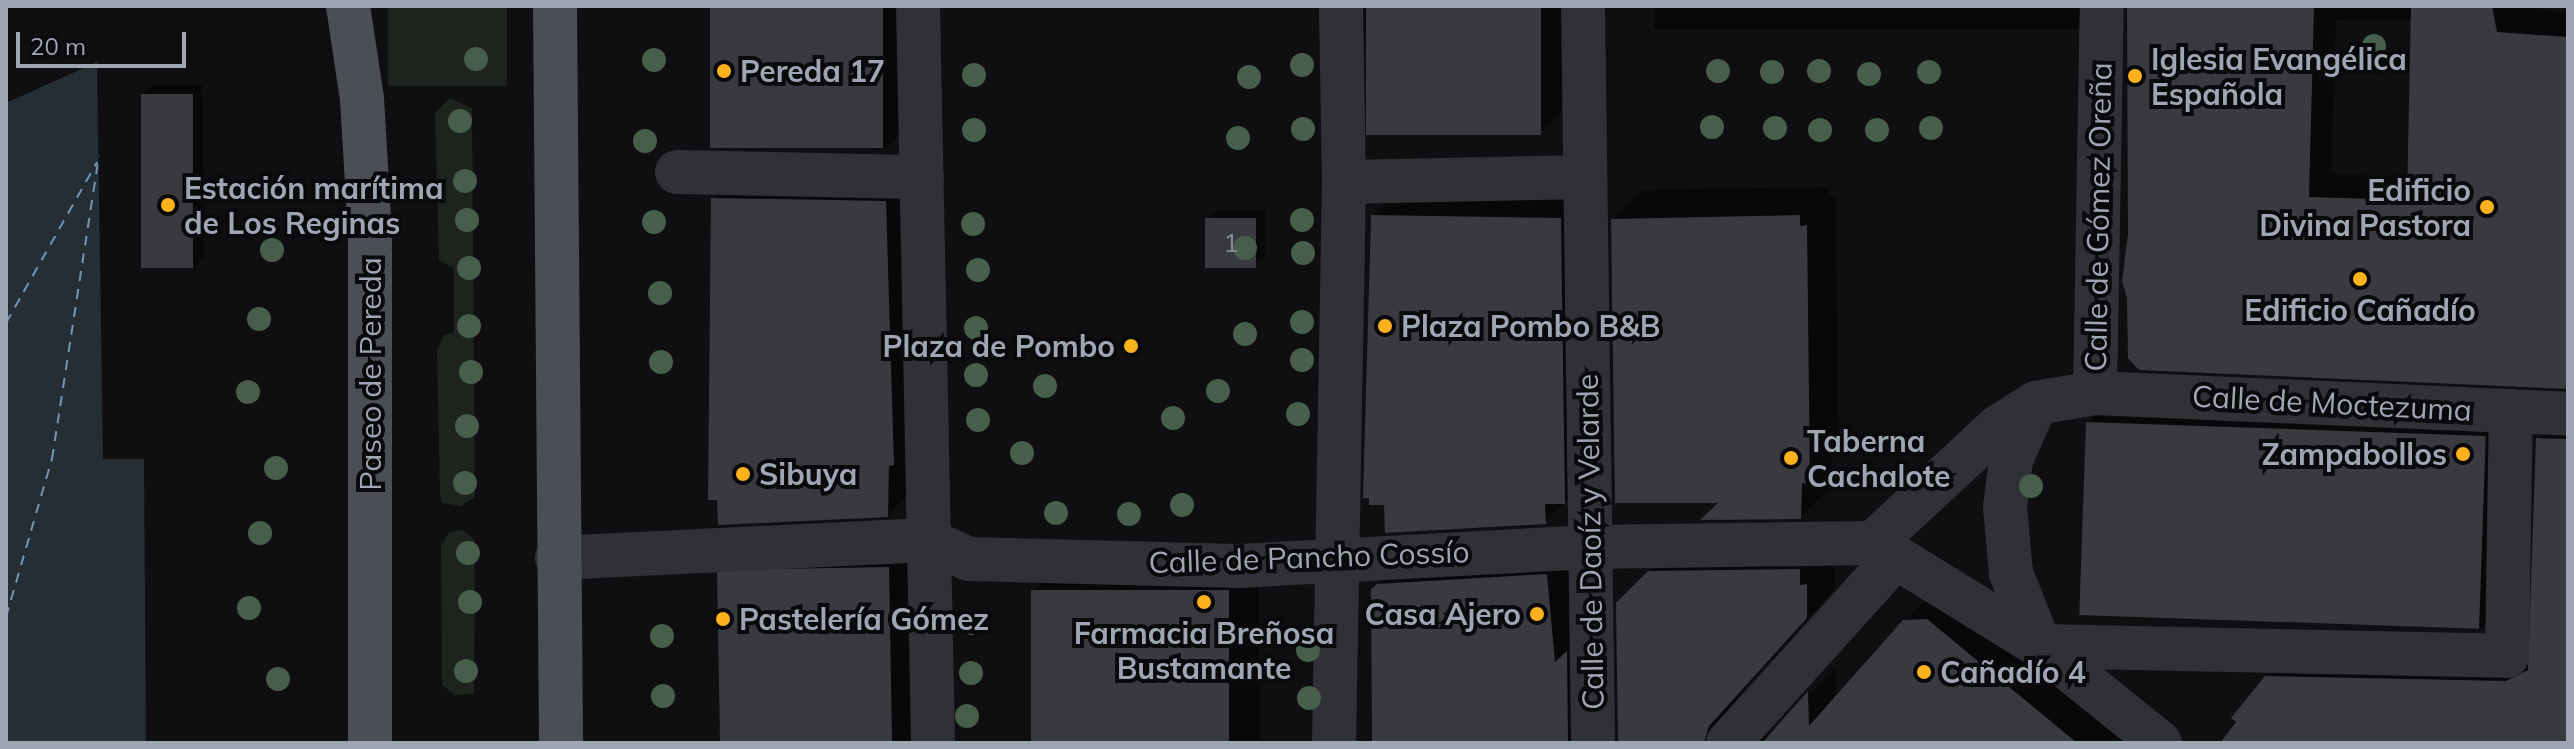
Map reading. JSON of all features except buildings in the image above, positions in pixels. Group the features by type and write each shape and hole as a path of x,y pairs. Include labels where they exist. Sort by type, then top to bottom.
{"main road":[{"name":"Paseo de Pereda","path":"348,6 362,99 370,233 370,743"},
{"path":"555,6 557,558 561,743"}],"street":[{"path":"918,6 933,743"},
{"path":"1334,743 1344,182 1341,6"},
{"name":"Calle de Daoíz y Velarde","path":"1583,6 1593,743"},
{"name":"Calle de Gómez Oreña","path":"1728,743 1884,551 1998,427 2036,403 2095,393 2102,6"},
{"path":"677,172 922,177"},
{"path":"1344,182 1585,177"},
{"name":"Calle de Moctezuma","path":"2095,393 2568,414"},
{"path":"2036,403 2011,460 2005,507 2011,573 2040,646"},
{"path":"2040,646 2507,656 2511,411"},
{"name":"Calle de Pancho Cossío","path":"557,558 927,540 969,559 1239,566 1338,558 1590,547 1884,551"},
{"path":"1884,551 2040,646 2160,743"}],"shaded area":[{"path":"388,6 507,6 507,86 388,86"},
{"path":"97,62 103,459 144,459 146,743 6,743 6,103"},
{"path":"450,98 472,108 475,497 461,506 442,503 440,494 437,350 444,335 454,333 454,268 439,260 435,113"},
{"path":"463,530 475,540 474,694 455,695 442,685 441,546 449,532"}],"ferry route":[{"path":"6,617 52,459 99,157"},
{"path":"6,323 97,162"}],"place":[{"name":"Pereda 17","path":"724,71"},
{"name":"Iglesia Evangélica Española","path":"2135,76"},
{"name":"Estación marítima de Los Reginas","path":"168,205"},
{"name":"Edificio Divina Pastora","path":"2487,207"},
{"name":"Edificio Cañadío","path":"2360,279"},
{"name":"Plaza Pombo B&B","path":"1385,326"},
{"name":"Plaza de Pombo","path":"1131,346"},
{"name":"Zampabollos","path":"2463,454"},
{"name":"Taberna Cachalote","path":"1791,458"},
{"name":"Sibuya","path":"743,474"},
{"name":"Farmacia Breñosa Bustamante","path":"1204,602"},
{"name":"Casa Ajero","path":"1537,614"},
{"name":"Pastelería Gómez","path":"723,619"},
{"name":"Cañadío 4","path":"1924,672"}]}
